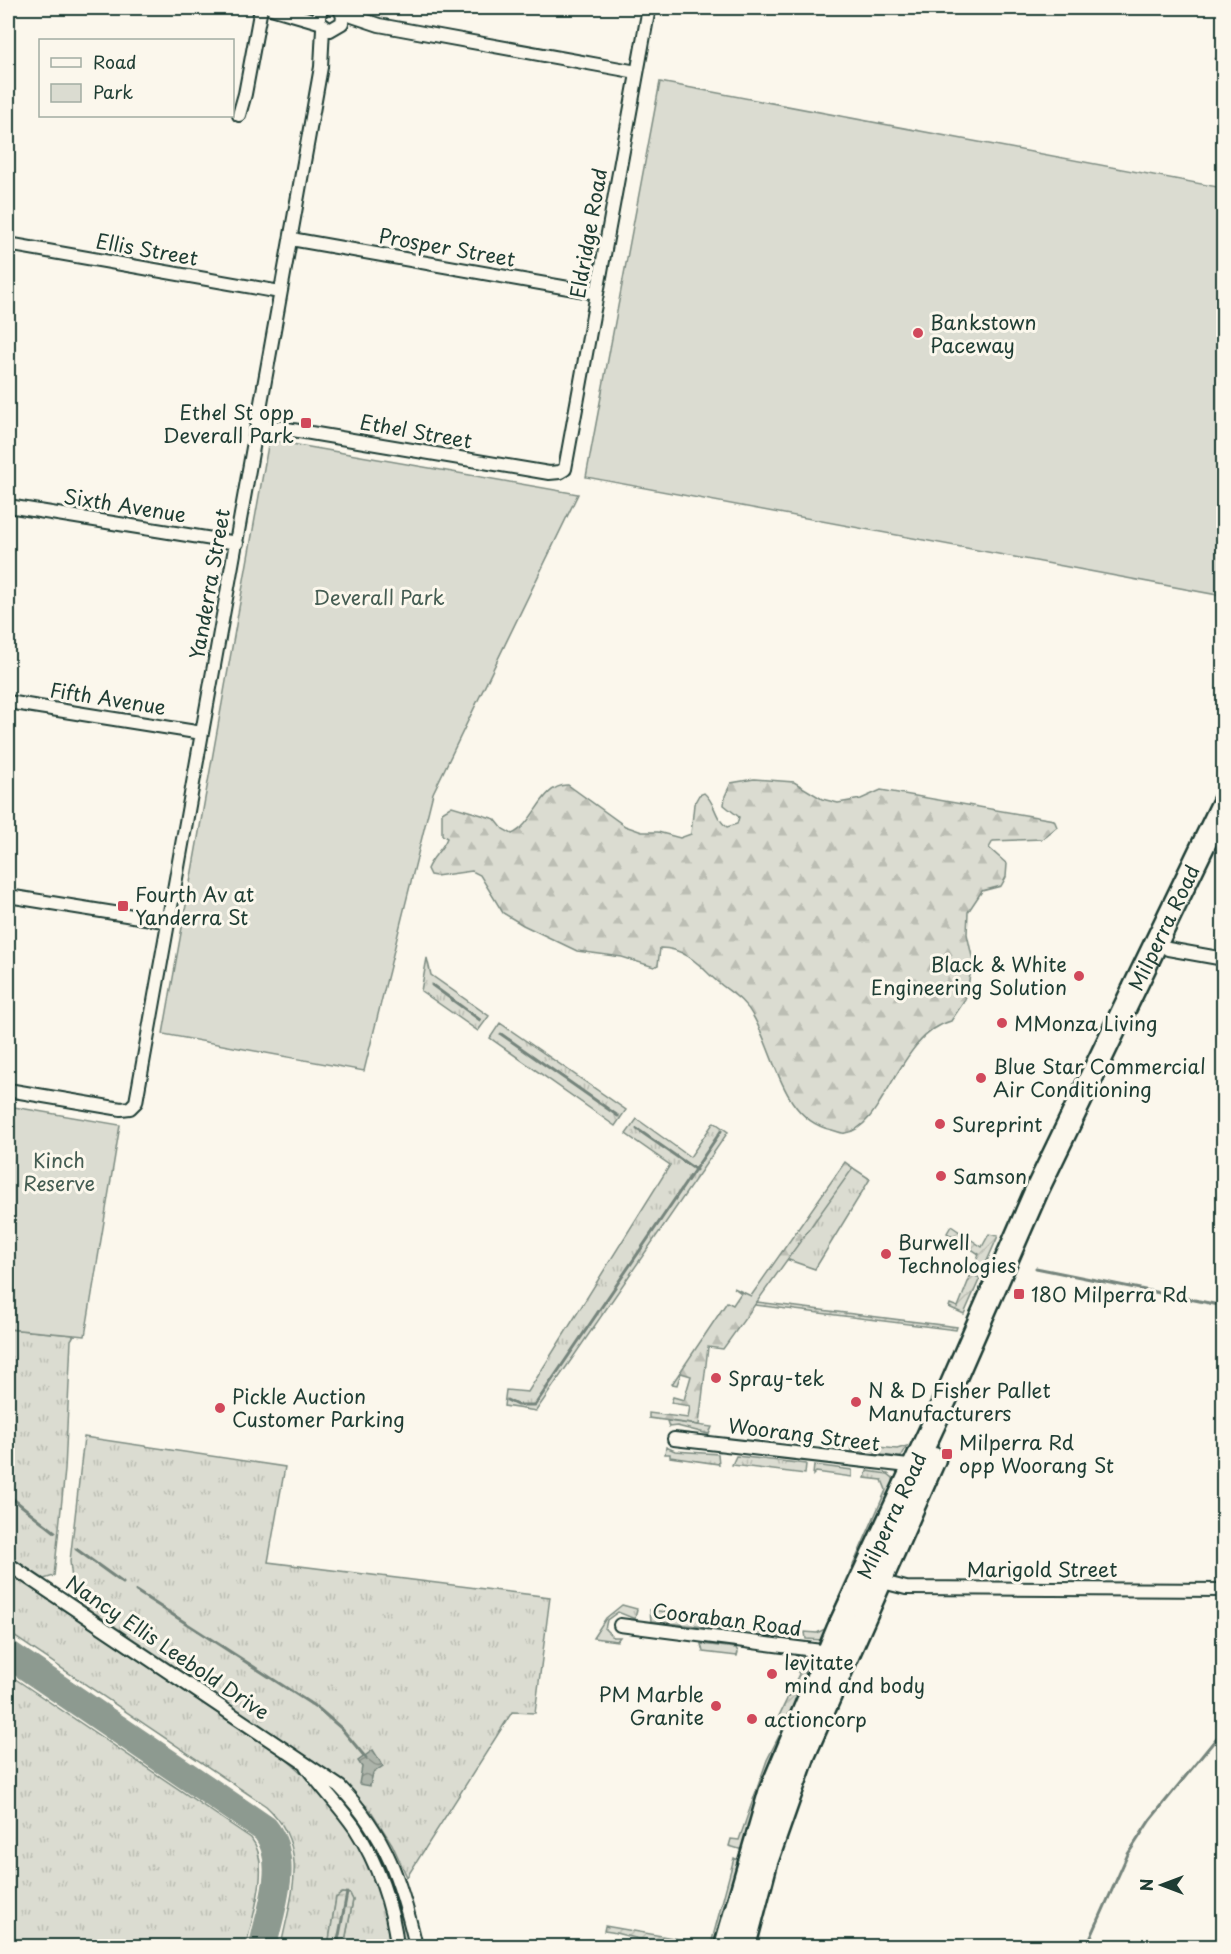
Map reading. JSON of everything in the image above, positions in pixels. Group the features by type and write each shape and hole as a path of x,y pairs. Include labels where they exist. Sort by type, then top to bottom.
{"highway":[{"name":"Milperra Road","path":"922,1468 1038,1187 1224,802"},
{"name":"Milperra Road","path":"744,1947 766,1862 796,1774 872,1579 1057,1182 1224,834"},
{"name":"Milperra Road","path":"726,1947 770,1793 829,1652 872,1579"}],"street":[{"path":"239,115 261,8"},
{"path":"276,8 329,26 379,25"},
{"path":"276,8 322,8 329,26"},
{"name":"Eldridge Road","path":"566,466 649,8"},
{"path":"329,26 341,10 379,25 637,72"},
{"name":"Yanderra Street","path":"8,1090 121,1109 133,1107 170,922 329,26"},
{"name":"Prosper Street","path":"291,239 597,292"},
{"name":"Ellis Street","path":"8,244 280,292"},
{"name":"Ethel Street","path":"257,424 549,473 560,472 566,466"},
{"name":"Sixth Avenue","path":"8,506 237,543"},
{"name":"Fifth Avenue","path":"8,702 202,733"},
{"path":"8,896 170,922"},
{"path":"1168,949 1224,959"},
{"name":"Woorang Street","path":"674,1439 922,1468"},
{"name":"Nancy Ellis Leebold Drive","path":"8,1564 305,1764 325,1774 340,1787 375,1828 393,1862 403,1890 416,1947"},
{"name":"Marigold Street","path":"872,1579 906,1588 1224,1590"},
{"name":"Cooraban Road","path":"620,1625 829,1652"},
{"name":"Nancy Ellis Leebold Drive","path":"305,1764 349,1820 367,1849 385,1894 397,1947"}],"green space":[{"name":"Bankstown Paceway","path":"660,82 1223,188 1223,596 586,477"},
{"name":"Deverall Park","path":"269,440 578,494 433,793 364,1071 163,1034"},
{"path":"754,779 794,782 822,799 838,803 861,799 881,790 1054,820 1057,827 1042,839 993,841 989,848 1007,864 1006,877 1001,886 982,891 968,912 967,934 973,961 965,1000 951,1021 933,1030 918,1044 904,1062 871,1116 859,1128 845,1133 815,1124 801,1113 782,1084 749,1009 688,956 675,950 660,948 658,965 654,967 622,957 577,951 503,913 480,875 472,871 436,876 430,875 427,869 447,838 442,835 442,812 452,806 495,819 503,829 512,834 527,822 544,797 559,786 568,785 625,826 642,832 658,832 680,838 691,834 694,804 699,795 704,793 727,827 737,824 739,817 724,805 725,796 731,783"},
{"path":"427,958 431,975 489,1016 478,1031 421,991"},
{"path":"500,1023 626,1110 615,1126 490,1038"},
{"name":"Kinch Reserve","path":"8,1106 120,1125 85,1336 8,1329"},
{"path":"637,1119 690,1157 714,1122 728,1132 536,1411 504,1406 506,1390 528,1392 670,1165 626,1134"},
{"path":"845,1162 853,1168 723,1349 708,1347 699,1425 649,1418 649,1413 688,1418 690,1406 671,1403 673,1397 684,1400 691,1376 681,1373 677,1385 672,1384 727,1302 733,1305 741,1293 734,1288 751,1296"},
{"path":"850,1166 870,1179 815,1269 786,1259"},
{"path":"951,1226 982,1247 989,1234 998,1236 983,1270 974,1266 979,1254 947,1233"},
{"path":"965,1271 980,1278 964,1314 949,1307 950,1304 958,1307 970,1277 964,1273"},
{"path":"757,1302 957,1327 956,1330 755,1305"},
{"path":"8,1329 74,1335 71,1340 65,1470 54,1576 44,1579 8,1555"},
{"path":"667,1421 712,1427 709,1434 677,1426 669,1427"},
{"path":"84,1437 285,1467 268,1562 550,1597 535,1713 512,1712 407,1877 392,1844 371,1811 332,1773 74,1599 70,1561"},
{"path":"850,1444 897,1449 907,1446 901,1457 897,1457 851,1451"},
{"path":"666,1447 675,1451 718,1454 719,1464 670,1457 670,1454 665,1454"},
{"path":"736,1456 806,1464 805,1474 732,1465"},
{"path":"814,1465 852,1470 852,1477 816,1472 813,1475"},
{"path":"867,1471 888,1474 893,1478 894,1486 822,1640 806,1639 805,1632 817,1633 825,1629 886,1490 882,1480 865,1478"},
{"path":"8,1572 278,1753 299,1771 338,1814 369,1864 380,1891 387,1919 389,1946 344,1946 353,1900 350,1894 343,1893 336,1898 328,1946 281,1946 293,1890 294,1872 289,1838 280,1822 266,1806 8,1632"},
{"path":"622,1605 637,1609 635,1619 618,1612 607,1620 605,1629 613,1637 620,1637 617,1641 593,1638 606,1618"},
{"path":"650,1610 742,1621 740,1631 651,1621"},
{"path":"753,1622 796,1627 797,1635 795,1638 752,1632"},
{"path":"701,1644 736,1648 737,1656 703,1652"},
{"path":"796,1655 813,1662 790,1724 785,1723 806,1677 800,1664 793,1663"},
{"path":"793,1663 804,1667 806,1677 785,1723 779,1716 799,1674"},
{"path":"8,1674 251,1838 257,1849 260,1876 256,1906 246,1946 8,1946"},
{"path":"779,1736 784,1739 743,1850 729,1846 731,1839 739,1840 767,1760"},
{"path":"319,1775 360,1816 383,1853 396,1885 411,1946 403,1946 392,1895"},
{"path":"734,1858 740,1861 717,1946 701,1946 702,1943 711,1944"},
{"path":"342,1893 350,1894 353,1900 344,1946 328,1946 336,1898"},
{"path":"605,1926 702,1943 701,1946 697,1946 667,1940 642,1940 604,1931"}],"water":[{"path":"373,1750 383,1766 373,1773 370,1786 359,1784 362,1767 358,1761"}],"waterway":[{"path":"1216,59 1224,69"},
{"path":"432,985 480,1020"},
{"path":"501,1034 618,1116"},
{"path":"637,1129 696,1170"},
{"path":"507,1400 517,1405 535,1405 721,1131"},
{"path":"1036,1268 1224,1306"},
{"path":"8,1495 55,1532"},
{"path":"76,1549 123,1583"},
{"path":"136,1591 319,1709 341,1728 366,1758"},
{"path":"1087,1946 1128,1854 1150,1820 1224,1729"},
{"path":"337,1946 347,1893"}],"taxiway":[{"path":"8,1654 265,1829 273,1842 278,1871 274,1902 263,1946"}],"place":[{"name":"Bankstown Paceway","path":"918,333"},
{"name":"Ethel St opp Deverall Park","path":"306,423"},
{"name":"Fourth Av at Yanderra St","path":"123,906"},
{"name":"Black & White Engineering Solution","path":"1079,976"},
{"name":"MMonza Living","path":"1002,1023"},
{"name":"Blue Star Commercial Air Conditioning","path":"981,1078"},
{"name":"Sureprint","path":"940,1124"},
{"name":"Samson","path":"941,1176"},
{"name":"Burwell Technologies","path":"886,1254"},
{"name":"180 Milperra Rd","path":"1019,1294"},
{"name":"Spray-tek","path":"716,1378"},
{"name":"N & D Fisher Pallet Manufacturers","path":"856,1402"},
{"name":"Pickle Auction Customer Parking","path":"220,1408"},
{"name":"Milperra Rd opp Woorang St","path":"947,1454"},
{"name":"levitate mind and body","path":"772,1674"},
{"name":"PM Marble Granite","path":"716,1706"},
{"name":"actioncorp","path":"752,1719"}]}
